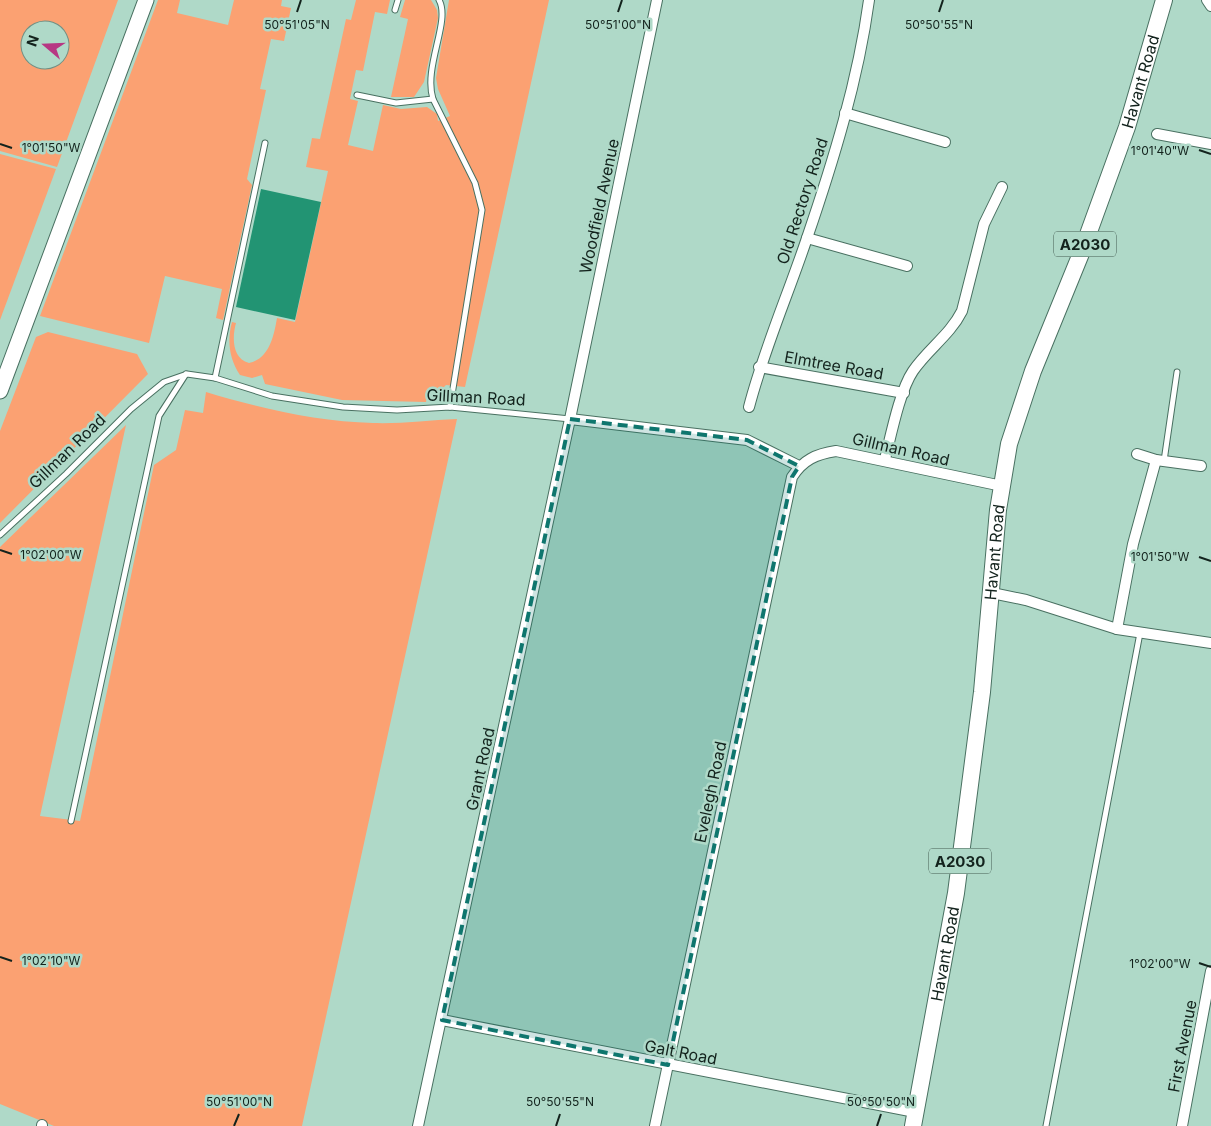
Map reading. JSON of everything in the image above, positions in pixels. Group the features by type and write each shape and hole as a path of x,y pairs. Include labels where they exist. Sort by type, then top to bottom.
{"main road":[{"path":"0,391 146,0"},
{"name":"Havant Road","path":"914,1119 956,893 975,749 1002,486 1015,422 1033,371 1082,251 1127,127 1164,0"}],"street":[{"name":"Woodfield Avenue","path":"570,419 657,0"},
{"name":"Old Rectory Road","path":"749,407 759,367 807,238 845,113 869,0"},
{"path":"1207,0 1211,6"},
{"path":"845,113 945,142"},
{"path":"1158,134 1211,144"},
{"path":"884,459 904,393 913,372 955,325 962,311 984,224 1002,187"},
{"path":"807,238 907,266"},
{"name":"Elmtree Road","path":"759,367 904,393"},
{"name":"Gillman Road","path":"570,419 747,440 799,466 821,453 836,451 884,459 977,482 1002,486"},
{"name":"Grant Road","path":"418,1126 570,419"},
{"path":"1137,454 1160,460 1201,466"},
{"path":"1117,629 1133,544 1160,460"},
{"name":"Evelegh Road","path":"655,1126 790,486 792,477 799,466"},
{"path":"992,593 1026,600 1117,629 1211,643"},
{"name":"First Avenue","path":"1182,1126 1211,970"},
{"name":"Galt Road","path":"442,1020 668,1065 914,1119"}],"lane":[{"path":"395,10 398,0"},
{"path":"439,0 443,14 429,86 433,98 475,183 482,210 450,407"},
{"path":"356,95 396,103 433,98"},
{"path":"215,378 265,143"},
{"path":"1160,460 1177,372"},
{"path":"71,821 159,416 187,374"},
{"name":"Gillman Road","path":"0,535 66,474 131,409 164,382 187,374 215,378 272,396 343,408 397,410 450,407 570,419"},
{"path":"1046,1126 1140,632"}],"highlighted area":[{"path":"570,419 747,440 799,466 792,477 668,1065 442,1020"}],"shaded area":[{"path":"0,0 118,0 57,167 0,151"},
{"path":"158,0 180,0 177,13 228,25 234,0 282,0 281,6 291,8 284,41 271,39 260,89 266,90 247,179 252,185 223,320 216,318 222,289 165,276 149,343 40,316"},
{"path":"356,0 390,0 387,14 375,12 363,71 356,70 350,99 358,101 348,145 373,151 383,105 401,109 427,107 437,114 438,121 450,116 438,89 436,78 449,0 549,0 465,387 446,385 440,391 428,394 426,402 342,400 265,384 262,375 252,378 240,375 231,356 230,336 232,322 236,323 234,341 236,352 243,361 249,363 256,361 266,352 272,339 277,318 295,322 328,171 306,167 312,138 320,139 346,19 351,20"},
{"path":"405,0 431,0 437,10 438,18 424,82 414,97 391,97 408,19 400,17"},
{"path":"0,154 56,169 0,320"},
{"path":"261,189 321,202 295,320 236,307"},
{"path":"48,332 137,354 148,374 0,523 0,431 36,337"},
{"path":"206,392 267,409 331,420 384,423 457,419 302,1126 54,1126 0,1104 0,547 126,425 40,816 80,821 154,465 176,450 185,410 203,413"}]}
